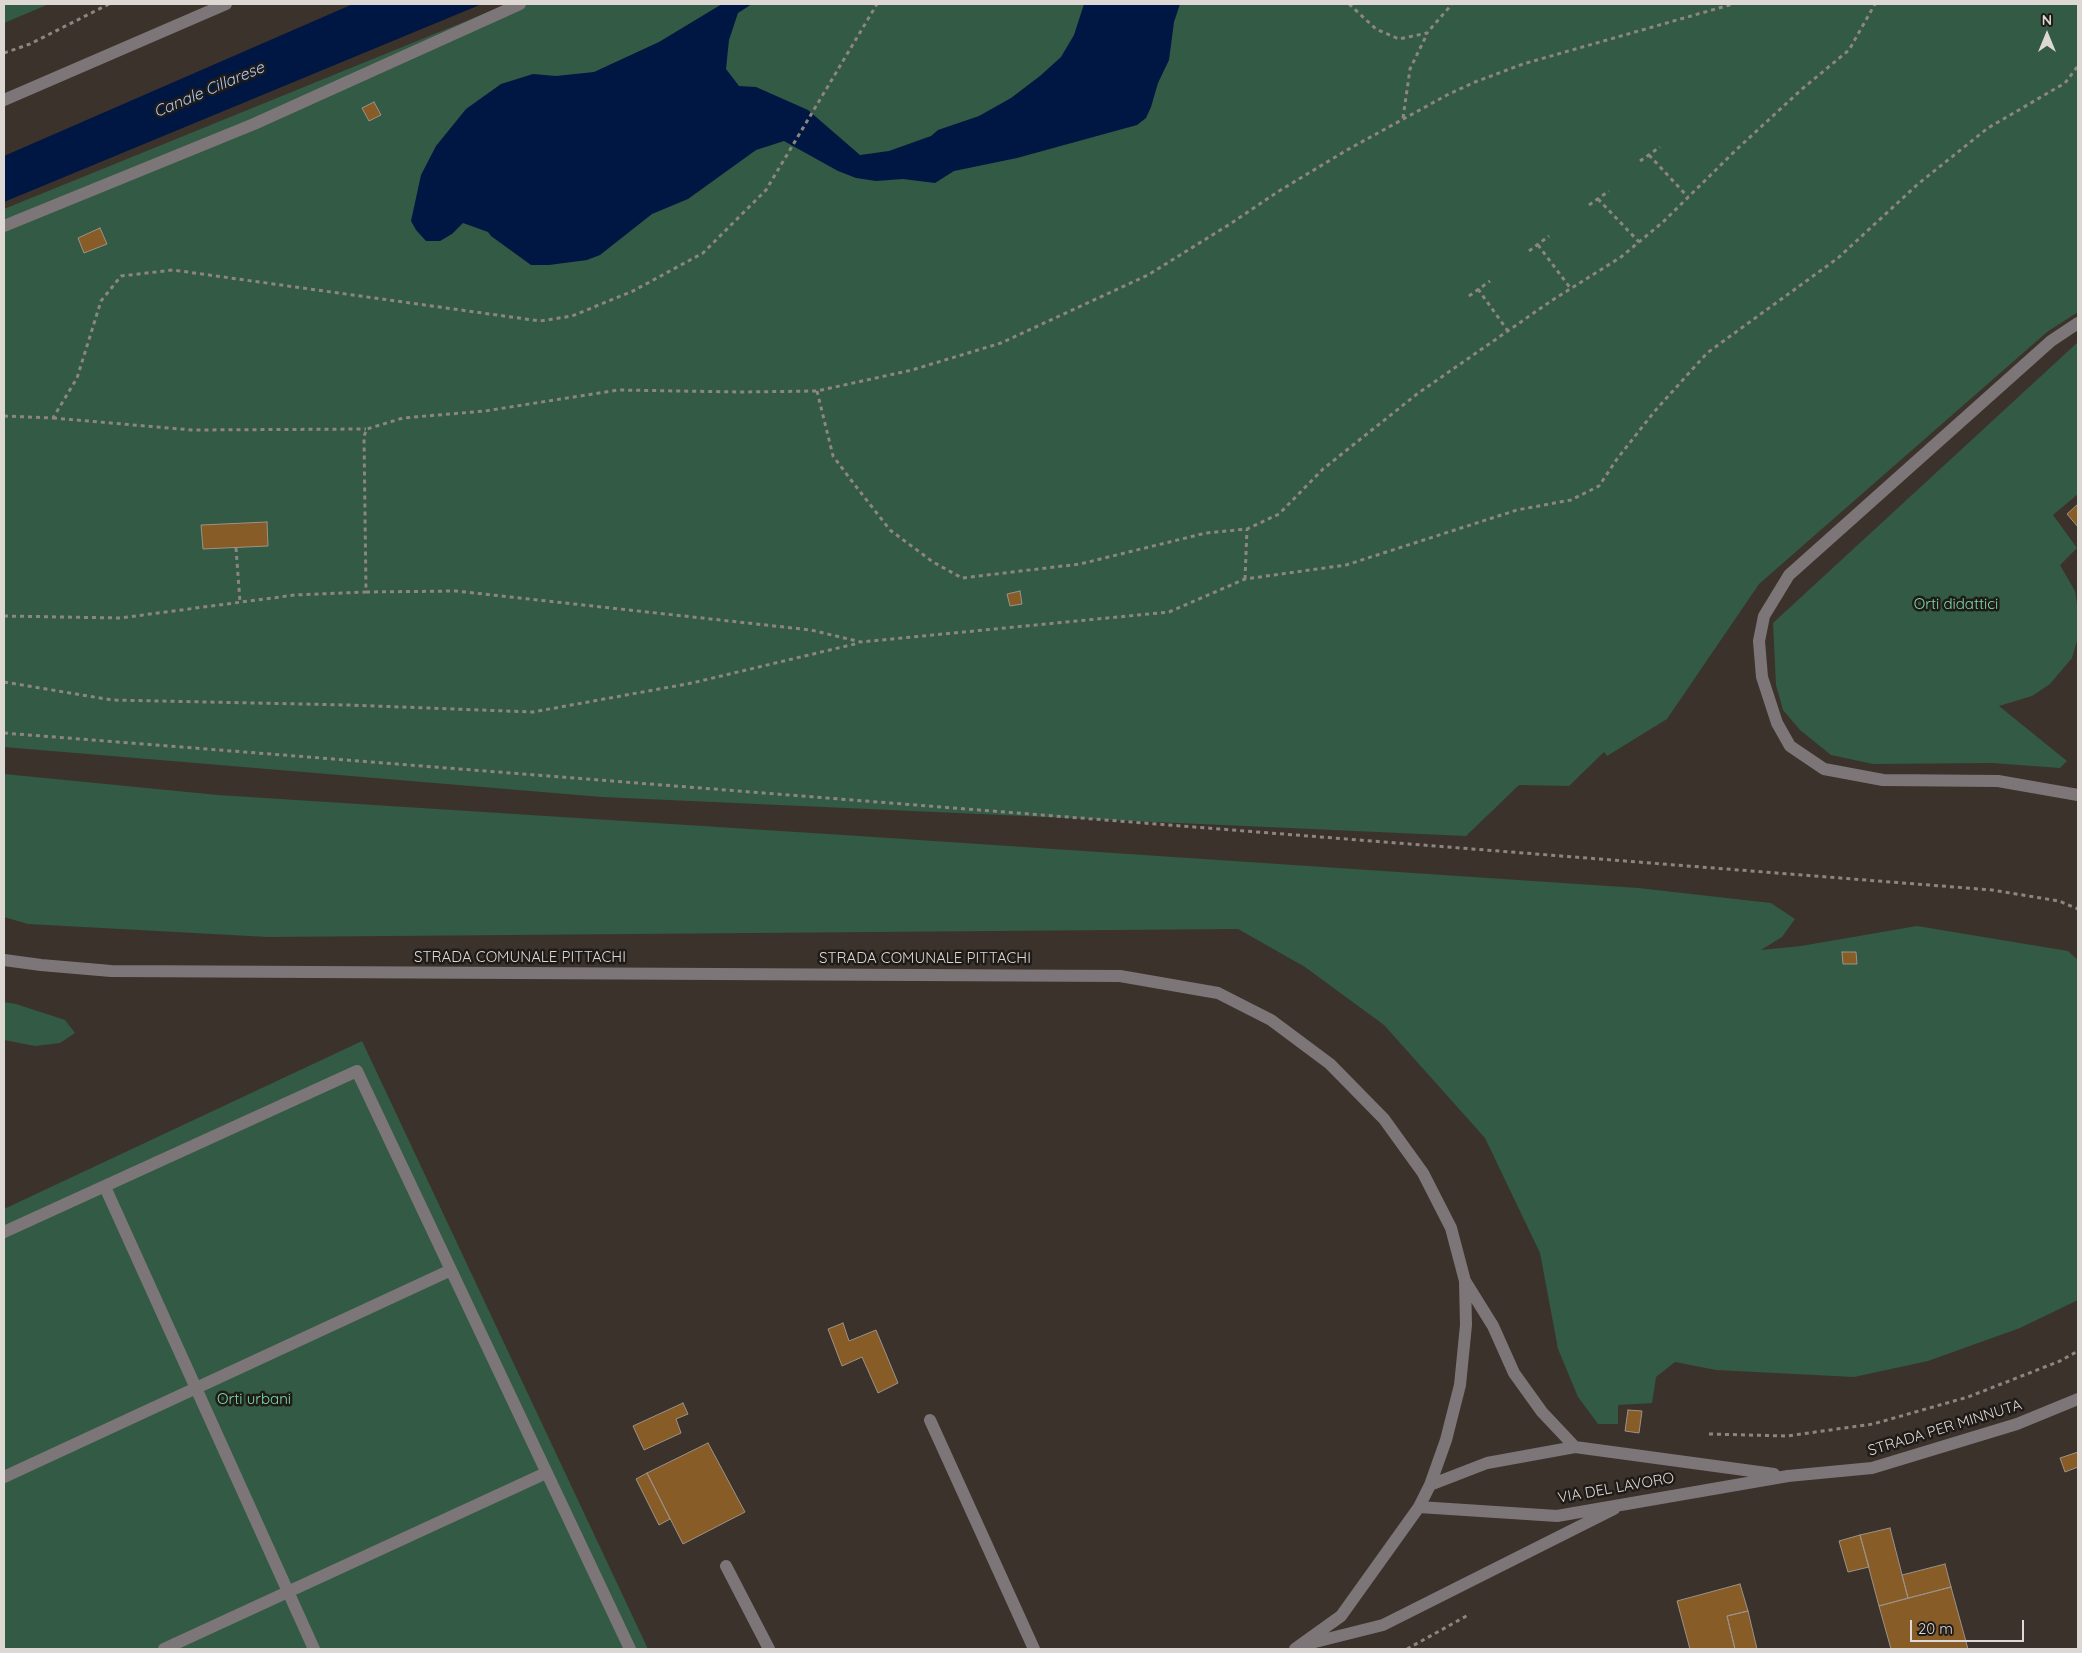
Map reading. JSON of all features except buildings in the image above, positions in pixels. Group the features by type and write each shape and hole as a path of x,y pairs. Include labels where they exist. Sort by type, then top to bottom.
{"street":[{"path":"4,100 226,4"},
{"path":"4,226 254,124 520,4"},
{"path":"2078,323 2051,341 1789,575 1764,616 1759,641 1762,678 1777,724 1790,746 1824,769 1883,780 1998,781 2078,795"},
{"name":"STRADA COMUNALE PITTACHI","path":"4,960 41,966 111,971 1120,976 1218,993 1272,1020 1323,1058 1384,1119 1423,1173 1451,1228 1465,1281 1466,1325 1460,1385 1446,1440 1430,1485 1419,1507"},
{"path":"4,1232 357,1071 630,1649"},
{"path":"105,1187 314,1649"},
{"path":"4,1477 450,1270"},
{"path":"1465,1281 1493,1326 1514,1373 1542,1412 1575,1447"},
{"name":"STRADA PER MINNUTA","path":"1788,1476 1872,1468 2017,1424 2078,1399"},
{"path":"930,1420 1034,1649"},
{"path":"1430,1485 1486,1463 1575,1447 1788,1476"},
{"path":"164,1649 546,1473"},
{"name":"VIA DEL LAVORO","path":"1419,1507 1557,1516 1629,1502 1788,1476"},
{"path":"1297,1648 1383,1625 1629,1502"},
{"path":"1297,1648 1341,1616 1419,1507"},
{"path":"726,1566 769,1649"}],"path":[{"path":"4,53 30,44 109,4"},
{"path":"53,418 77,378 101,301 121,276 173,270 540,321 572,316 634,291 703,253 766,190 877,4"},
{"path":"1349,4 1376,29 1399,39 1427,34"},
{"path":"1402,118 1410,69 1427,34 1452,4"},
{"path":"4,416 53,418 192,430 367,429 402,418 485,411 618,390 817,391 912,370 1001,343 1148,275 1279,191 1402,118 1468,85 1524,64 1733,4"},
{"path":"817,391 833,456 851,480 890,530 932,562 962,578 1080,564 1206,532 1248,529 1279,514 1323,469 1417,394 1570,289 1621,257 1639,242 1802,89 1850,50 1875,4"},
{"path":"4,682 112,700 348,705 533,712 692,682 860,642 1169,612 1245,578 1346,565 1517,510 1571,500 1599,486 1617,459 1654,412 1707,353 1838,258 1918,184 1988,128 2064,83 2078,66"},
{"path":"1640,161 1660,147"},
{"path":"1649,155 1688,197"},
{"path":"1589,206 1609,191"},
{"path":"1598,199 1639,242"},
{"path":"1529,251 1549,236"},
{"path":"1538,244 1570,289"},
{"path":"1469,296 1490,281"},
{"path":"1478,289 1508,331"},
{"path":"366,592 364,436 367,429"},
{"path":"1245,578 1248,529"},
{"path":"236,548 240,602"},
{"path":"4,616 120,618 294,595 456,591 811,630 860,642"},
{"path":"4,733 1992,890 2059,901 2078,909"},
{"path":"1709,1434 1786,1436 1873,1424 1968,1396 2060,1361 2078,1351"}],"green space":[{"path":"4,4 49,4 4,23"},
{"path":"508,4 2078,4 2078,312 2047,332 1759,584 1667,719 1607,756 1604,752 1569,786 1519,785 1466,836 602,797 4,747 4,209"},
{"name":"Orti didattici","path":"2078,342 2078,494 2053,515 2077,548 2060,565 2075,591 2078,611 2078,637 2072,658 2050,684 2032,696 1999,706 2067,761 2060,768 1992,763 1873,764 1831,755 1800,730 1783,710 1776,685 1773,623"},
{"path":"4,774 218,795 1638,888 1771,903 1795,919 1782,937 1761,950 1801,946 1917,926 2068,951 2078,960 2078,1300 2020,1328 1928,1361 1854,1377 1716,1370 1675,1362 1656,1377 1652,1403 1618,1405 1618,1424 1598,1424 1578,1397 1558,1349 1540,1253 1485,1138 1384,1025 1305,967 1238,929 268,937 28,924 4,917"},
{"path":"4,1002 65,1020 75,1033 60,1043 35,1046 4,1040"},
{"name":"Orti urbani","path":"362,1041 648,1649 4,1649 4,1209"}],"water":[{"name":"Canale Cillarese","path":"353,4 482,4 4,202 4,156"},
{"path":"722,4 752,4 738,13 729,40 726,69 739,86 756,87 808,110 860,155 889,151 931,136 938,130 979,116 1011,98 1061,57 1074,35 1084,4 1180,4 1174,22 1169,60 1158,83 1146,118 1137,125 1017,158 954,171 935,183 903,179 876,181 856,178 838,171 784,141 756,150 688,199 652,214 600,255 587,260 549,265 531,265 488,232 463,223 452,234 440,241 426,241 416,230 411,221 421,175 436,146 466,109 501,84 533,74 556,76 594,72 659,42"}]}
